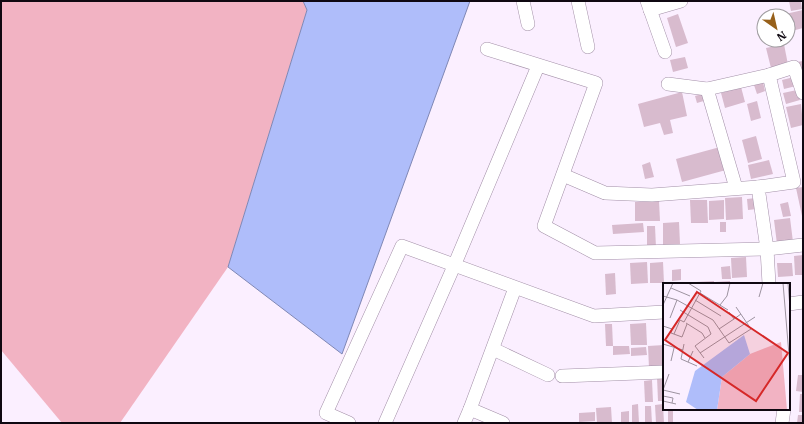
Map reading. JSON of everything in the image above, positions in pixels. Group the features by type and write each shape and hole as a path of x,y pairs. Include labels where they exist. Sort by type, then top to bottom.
{"street":[{"path":"524,1 528,24"},
{"path":"578,1 588,47"},
{"path":"665,52 649,6 681,1"},
{"path":"488,49 538,66 596,83 544,226 595,253 767,249 803,245"},
{"path":"385,423 454,266 538,66"},
{"path":"668,84 707,89 769,75 794,67 803,93"},
{"path":"563,175 605,193 652,195 758,187 798,181 769,75"},
{"path":"707,89 736,188"},
{"path":"758,187 767,249 769,283"},
{"path":"349,423 326,413 402,246 594,316 663,312"},
{"path":"464,423 515,288"},
{"path":"790,304 803,302"},
{"path":"493,349 548,375"},
{"path":"562,376 663,372"},
{"path":"470,409 503,423"},
{"path":"782,423 784,410"}],"shaded area":[{"path":"1,1 303,1 307,10 228,267 120,423 62,423 1,350"}],"water":[{"path":"303,1 470,1 342,354 228,267 307,10"}],"building":[{"path":"789,1 801,1 802,9 796,10 796,8 790,8"},
{"path":"803,10 803,28 796,30 796,12"},
{"path":"678,14 688,43 676,47 667,18"},
{"path":"766,48 785,48 788,65 771,68"},
{"path":"685,57 688,68 673,72 670,60"},
{"path":"803,61 803,71 800,72 797,62"},
{"path":"794,77 796,86 784,89 782,80"},
{"path":"763,82 765,91 757,94 754,85"},
{"path":"741,87 745,102 725,108 721,93"},
{"path":"797,90 800,100 786,104 783,93"},
{"path":"682,92 687,116 670,120 673,133 664,135 660,123 644,127 638,104"},
{"path":"705,93 707,100 697,103 695,96"},
{"path":"757,101 761,118 751,121 747,104"},
{"path":"801,104 803,125 791,128 786,107"},
{"path":"756,136 762,159 748,163 742,140"},
{"path":"720,147 726,170 682,182 676,159"},
{"path":"769,160 773,174 751,179 748,165"},
{"path":"650,162 654,177 645,179 642,165"},
{"path":"803,187 803,216 802,216 796,188"},
{"path":"742,197 743,219 726,220 725,198"},
{"path":"756,198 757,209 748,210 747,199"},
{"path":"690,200 707,200 708,223 691,223"},
{"path":"724,200 724,219 709,220 709,201"},
{"path":"659,201 660,221 635,221 635,202"},
{"path":"788,202 791,216 783,217 780,204"},
{"path":"790,218 793,242 777,244 774,220"},
{"path":"679,222 680,244 663,245 663,223"},
{"path":"720,222 726,222 726,232 720,232"},
{"path":"643,223 644,232 613,234 612,225"},
{"path":"647,226 655,226 656,248 647,248"},
{"path":"803,255 803,275 795,275 794,256"},
{"path":"746,257 747,277 732,278 731,258"},
{"path":"647,262 648,283 631,284 630,263"},
{"path":"663,262 664,283 650,283 650,263"},
{"path":"777,263 792,263 793,276 778,277"},
{"path":"730,266 731,279 722,279 721,267"},
{"path":"681,269 681,280 672,281 672,270"},
{"path":"615,273 616,294 606,295 605,274"},
{"path":"714,281 714,283 696,283"},
{"path":"730,281 730,283 716,283"},
{"path":"646,323 647,345 631,345 630,324"},
{"path":"605,324 612,324 613,346 606,346"},
{"path":"663,345 663,367 649,368 648,346"},
{"path":"613,346 629,346 630,354 613,355"},
{"path":"646,347 647,355 631,356 631,348"},
{"path":"798,375 803,375 803,392 796,391"},
{"path":"657,377 663,377 663,401 658,401"},
{"path":"652,380 653,402 645,402 644,381"},
{"path":"800,394 803,394 803,412 799,412"},
{"path":"638,404 639,423 632,423 632,405"},
{"path":"663,404 664,423 656,423 655,405"},
{"path":"645,406 651,406 652,423 645,423"},
{"path":"611,407 612,423 597,423 596,408"},
{"path":"668,410 673,410 673,423 668,423"},
{"path":"629,411 629,423 621,423 621,412"},
{"path":"595,412 595,421 579,422 579,413"},
{"path":"798,415 803,415 803,423 797,423"}]}
